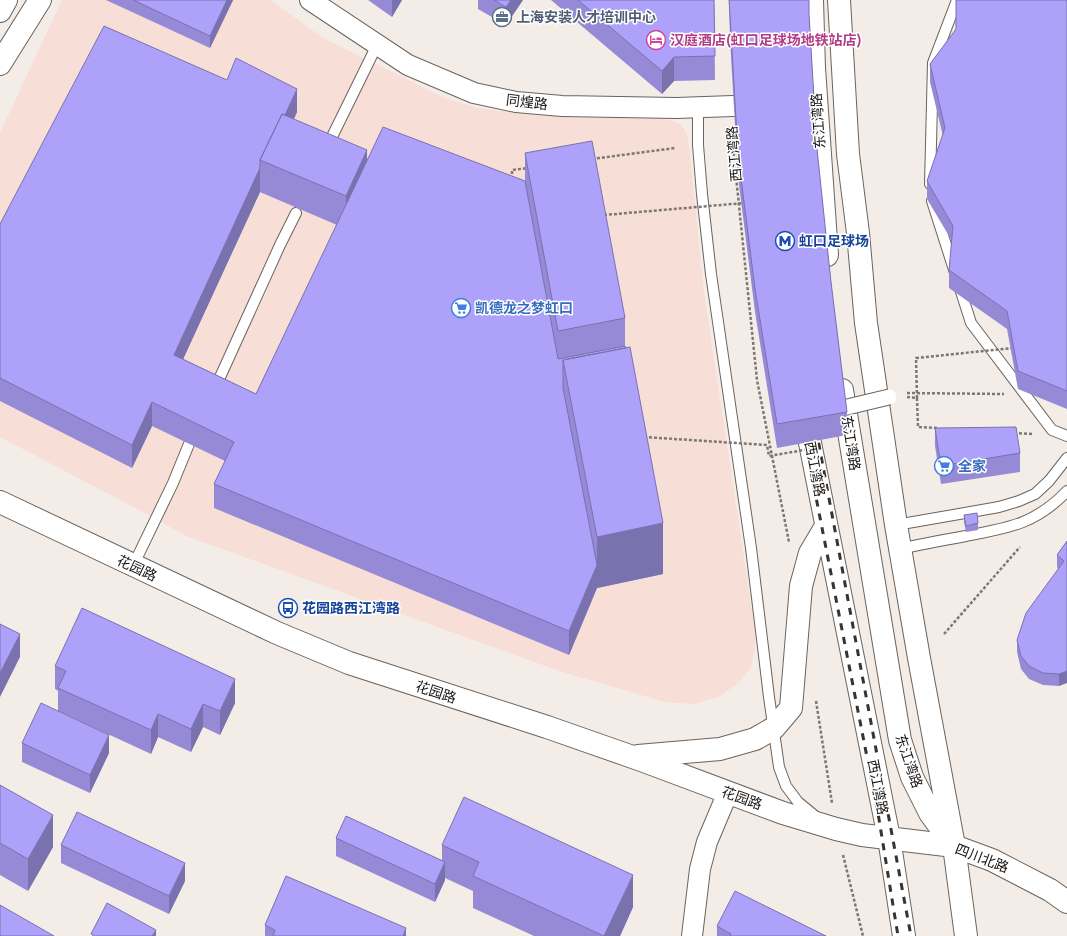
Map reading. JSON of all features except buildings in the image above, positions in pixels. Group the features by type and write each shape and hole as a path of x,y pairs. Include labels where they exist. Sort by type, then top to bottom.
{"main road":[{"path":"0,11 6,0"},
{"path":"0,64 40,0"},
{"name":"东江湾路","path":"812,0 814,68 825,232 830,278"},
{"name":"东江湾路","path":"839,0 848,154 858,233 866,323 896,525 954,846 966,936"},
{"name":"东江湾路","path":"840,370 900,740 912,777 930,813 954,846"},
{"name":"西江湾路","path":"801,396 889,838"},
{"name":"花园路","path":"0,502 277,633 349,663 547,727 783,812 836,829 862,835 889,838"},
{"path":"632,757 720,749 754,739 774,728 791,708 801,586 810,553 826,526"},
{"path":"889,838 904,936"},
{"name":"四川北路","path":"889,838 954,846 992,860 1050,890 1067,902"}],"street":[{"name":"同煌路","path":"310,0 408,65 474,93 516,102 562,106 676,108 769,103"},
{"path":"843,408 895,395"},
{"path":"692,936 700,869 707,842 728,792"}],"lane":[{"path":"957,0 933,63 930,196 971,323 1052,430 1067,436"},
{"path":"325,152 377,45"},
{"path":"698,107 699,159 711,274 752,548 779,767 786,786 798,802 815,816 836,829"},
{"path":"216,386 296,213"},
{"path":"133,566 173,483 189,444"},
{"path":"896,525 999,507 1019,501 1035,494 1049,481 1067,458"},
{"path":"900,549 1008,528 1032,519 1051,507 1067,491"}],"path":[{"name":"西江湾路","path":"729,106 757,380 790,544"},
{"path":"589,160 675,148"},
{"path":"513,185 512,170 535,167"},
{"path":"596,216 747,202"},
{"path":"941,429 918,427 916,358 1020,347"},
{"path":"895,395 1011,394"},
{"path":"895,395 917,398"},
{"path":"1012,433 1036,435"},
{"path":"638,436 767,445 770,456 810,449 808,434"},
{"path":"944,634 1020,547"},
{"path":"815,695 836,829 863,936"}],"shaded area":[{"path":"62,0 271,0 323,38 445,98 478,108 522,114 564,117 669,119 681,125 687,134 689,146 704,292 755,631 755,651 750,669 739,682 720,696 694,704 665,702 562,672 186,536 0,437 0,133"}],"railway":[{"path":"816,429 911,936"},
{"path":"803,431 878,813 898,936"}],"place":[{"name":"上海安装人才培训中心","path":"502,17"},
{"name":"汉庭酒店(虹口足球场地铁站店)","path":"656,40"},
{"name":"虹口足球场","path":"785,241"},
{"name":"凯德龙之梦虹口","path":"461,308"},
{"name":"全家","path":"944,466"},
{"name":"花园路西江湾路","path":"288,608"}]}
